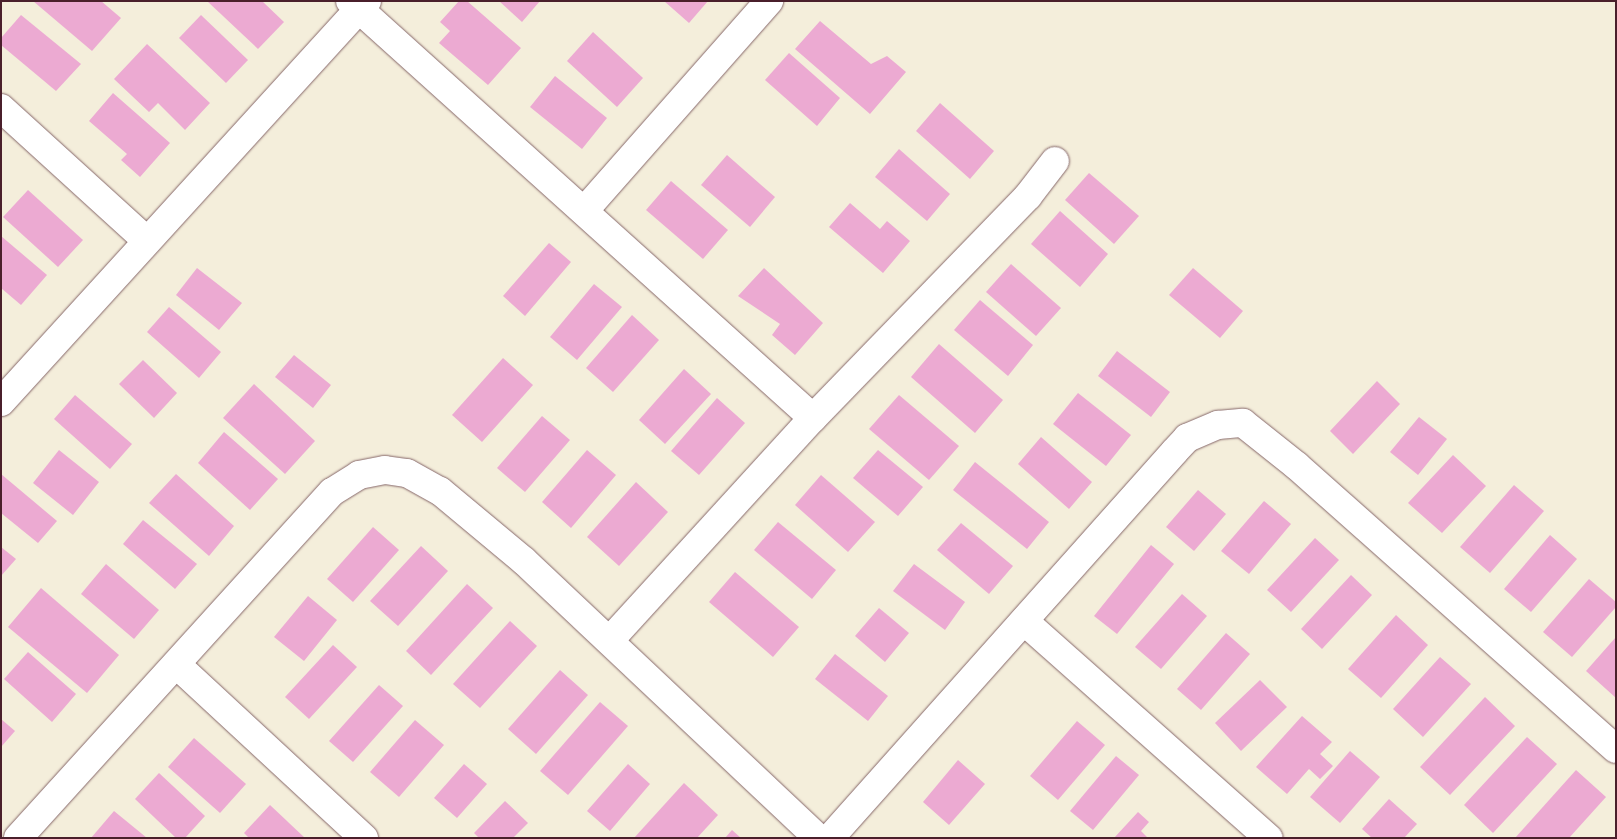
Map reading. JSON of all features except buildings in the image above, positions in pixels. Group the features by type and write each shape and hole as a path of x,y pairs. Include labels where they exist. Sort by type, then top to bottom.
{"street":[{"path":"584,211 769,1"},
{"path":"1,402 358,4 812,418"},
{"path":"1,108 147,241"},
{"path":"610,640 812,418 1028,196 1055,161"},
{"path":"830,838 1187,438 1218,425 1243,423 1297,466 1616,749"},
{"path":"18,838 177,666 332,492 358,475 385,470 407,473 440,492 610,640 773,799 818,838"},
{"path":"1024,621 1268,838"},
{"path":"177,666 364,838"}]}
